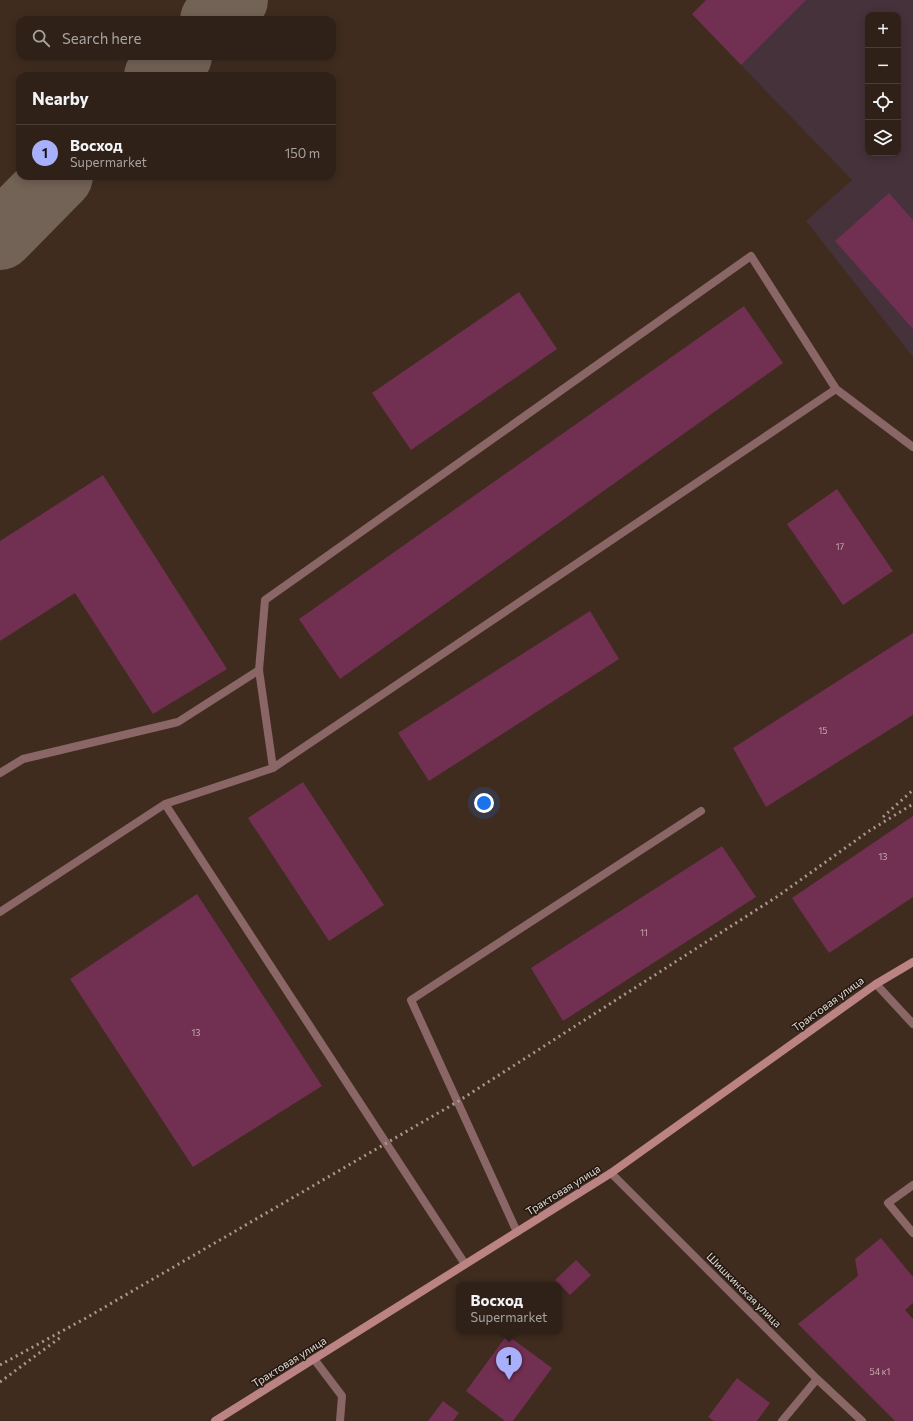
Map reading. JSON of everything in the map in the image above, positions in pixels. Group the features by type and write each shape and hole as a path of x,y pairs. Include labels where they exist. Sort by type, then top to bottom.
{"main road":[{"name":"Трактовая улица","path":"215,1421 611,1173 876,984 913,962"}],"street":[{"path":"273,768 259,670 265,600 751,256 836,389 913,447"},
{"path":"0,912 165,804 273,768 836,389"},
{"path":"0,773 23,759 178,722 259,670"},
{"path":"165,804 465,1264"},
{"path":"517,1232 411,1000 701,811"},
{"path":"876,984 913,1024"},
{"name":"Шишкинская улица","path":"611,1173 862,1421"},
{"path":"913,1185 888,1204 913,1233"},
{"path":"314,1359 342,1396 340,1421"},
{"path":"782,1421 817,1378"}],"shaded area":[{"path":"706,0 913,0 913,357 806,221 852,180 692,14"}],"building":[{"path":"706,0 806,0 741,65 692,14"},
{"path":"889,193 913,220 913,329 835,241"},
{"path":"519,292 557,349 411,450 372,393"},
{"path":"744,306 783,363 340,679 299,619"},
{"path":"103,475 227,669 153,714 75,593 0,641 0,541"},
{"path":"837,489 893,571 843,605 787,524"},
{"path":"590,611 619,659 429,781 398,733"},
{"path":"913,633 913,715 766,807 733,748"},
{"path":"303,782 384,905 329,941 248,818"},
{"path":"913,816 913,897 829,953 792,898"},
{"path":"722,846 756,897 563,1021 531,968"},
{"path":"197,894 322,1086 193,1167 70,979"},
{"path":"881,1238 913,1277 913,1303 905,1310 913,1319 913,1421 895,1421 798,1324 858,1276 855,1259"},
{"path":"576,1260 591,1275 570,1295 562,1287 562,1282 557,1282 555,1280"},
{"path":"507,1335 552,1368 513,1421 505,1421 466,1391"},
{"path":"737,1378 770,1403 757,1421 714,1421 708,1417"},
{"path":"443,1401 459,1413 453,1421 428,1421"}],"taxiway":[{"path":"218,16 234,0"},
{"path":"162,72 174,60"},
{"path":"0,236 55,180"}],"railway":[{"path":"883,817 913,790"},
{"path":"0,1365 86,1318 457,1102 778,896 869,831 913,804"},
{"path":"0,1382 61,1337"}],"place":[{"name":"Восход","path":"509,1380"}]}
